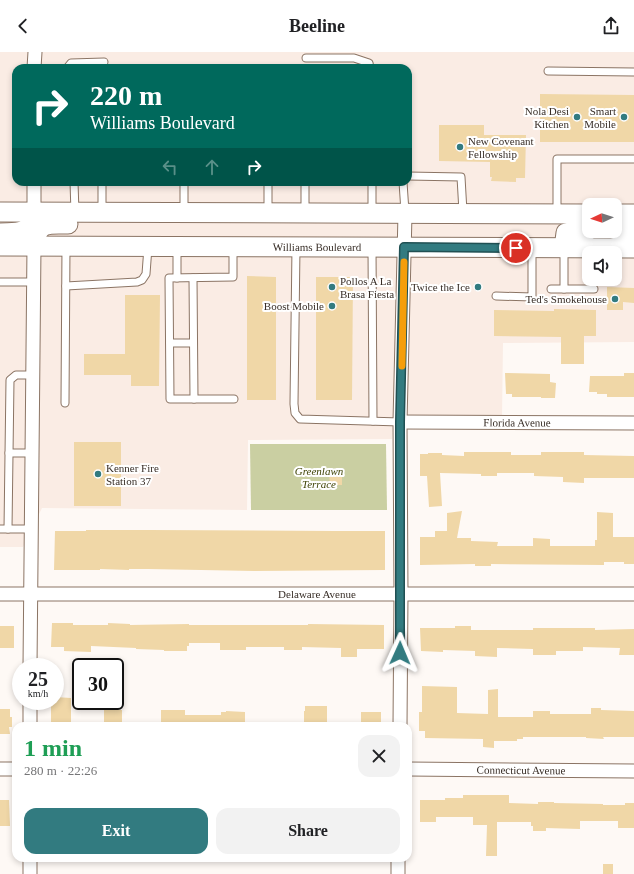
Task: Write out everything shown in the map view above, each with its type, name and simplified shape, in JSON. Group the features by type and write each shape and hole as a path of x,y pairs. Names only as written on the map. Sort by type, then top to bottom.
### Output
{"main road":[{"path":"0,212 582,214"},
{"path":"0,233 24,231 31,222 34,213"},
{"path":"34,246 38,231 45,225 95,223 105,219 106,213"},
{"path":"622,214 634,214"},
{"path":"564,248 566,233 582,230"},
{"path":"622,230 634,230"},
{"name":"Williams Boulevard","path":"0,246 634,248"}],"street":[{"path":"34,64 35,52"},
{"path":"34,186 34,213"},
{"path":"400,722 400,422 405,214"},
{"path":"30,658 34,246"},
{"name":"Florida Avenue","path":"400,422 634,424"},
{"name":"Delaware Avenue","path":"0,594 634,594"},
{"path":"30,710 30,722"},
{"path":"0,769 12,769"},
{"name":"Connecticut Avenue","path":"412,769 634,771"},
{"path":"30,862 30,874"},
{"path":"398,862 398,874"}],"lane":[{"path":"306,58 354,58 368,62 369,64"},
{"path":"91,64 104,62"},
{"path":"548,72 634,72"},
{"path":"557,214 557,159 634,160"},
{"path":"412,176 461,177 463,214"},
{"path":"74,186 75,213"},
{"path":"103,186 106,213"},
{"path":"184,186 184,213"},
{"path":"268,186 268,214"},
{"path":"305,186 305,214"},
{"path":"372,186 372,214"},
{"path":"404,186 405,214"},
{"path":"65,403 66,246"},
{"path":"66,286 137,282 142,280 146,274 148,246"},
{"path":"177,246 177,278"},
{"path":"233,247 233,277 169,278 170,399 234,399"},
{"path":"296,247 295,413 300,419 400,422"},
{"path":"372,247 373,421"},
{"path":"496,296 532,297 532,248"},
{"path":"564,248 564,289"},
{"path":"193,278 194,399"},
{"path":"0,282 34,282"},
{"path":"551,289 594,289"},
{"path":"170,343 193,343"},
{"path":"8,529 10,380 16,375 33,375"},
{"path":"9,453 32,453"},
{"path":"0,529 32,529"}],"shaded area":[{"path":"0,52 634,52 634,342 503,343 502,417 393,417 392,439 248,440 247,510 42,508 23,547 0,547"}],"green space":[{"name":"Greenlawn Terrace","path":"250,444 386,444 387,510 251,510"}],"building":[{"path":"540,94 634,95 634,142 540,142"},
{"path":"439,125 484,125 484,135 526,135 525,178 516,178 516,182 491,181 492,177 490,177 490,162 439,161"},
{"path":"247,276 276,277 276,400 247,400"},
{"path":"316,277 353,277 352,400 316,400"},
{"name":"Ted's Smokehouse","path":"607,287 634,288 634,303 623,302 623,310 607,310"},
{"path":"125,295 160,295 159,386 131,386 131,375 84,375 84,354 125,354"},
{"path":"554,309 596,310 596,336 584,336 584,364 561,364 561,337 494,336 494,310 554,311"},
{"path":"505,373 550,374 550,382 556,383 555,398 512,397 512,394 506,394"},
{"path":"624,373 634,373 634,397 607,397 607,394 589,392 590,376 624,376"},
{"name":"Kenner Fire Station 37","path":"74,442 121,442 121,506 74,506"},
{"path":"464,452 511,452 511,455 541,455 541,452 584,452 584,455 634,456 634,478 584,478 584,483 563,482 563,477 534,476 534,473 497,473 497,476 481,476 481,474 440,473 442,506 429,507 427,476 420,476 420,454 442,453 442,455 464,456"},
{"path":"329,472 342,472 342,485 330,485"},
{"path":"462,511 457,538 471,538 471,541 498,542 497,546 533,546 533,538 550,539 550,546 595,546 595,540 597,540 597,512 613,513 613,537 634,537 634,564 624,564 624,562 604,562 604,565 420,565 420,537 435,537 435,531 447,531 447,513"},
{"path":"55,531 385,531 385,570 54,570"},
{"path":"52,623 73,623 73,625 108,625 108,623 130,625 384,625 384,649 357,649 357,657 341,657 341,648 302,647 302,650 284,650 284,647 246,647 246,650 220,650 220,643 189,643 189,646 187,646 187,651 91,646 91,652 64,651 64,647 51,647"},
{"path":"0,626 14,626 14,648 0,648"},
{"path":"455,626 471,626 471,630 533,630 533,628 595,628 595,630 634,629 634,655 619,655 620,648 583,647 583,651 556,651 556,655 533,655 533,649 497,648 497,657 475,656 475,651 421,651 420,628 455,628"},
{"path":"422,686 457,687 457,713 488,714 488,690 498,689 498,717 533,717 533,711 550,711 550,714 591,714 591,708 601,708 601,710 634,711 634,737 603,737 604,739 586,737 523,737 523,739 517,739 517,741 494,741 494,748 483,747 483,739 425,738 425,731 419,731 419,712 422,712"},
{"path":"64,698 71,698 71,722 51,722 51,710 64,710"},
{"path":"305,706 327,706 327,722 304,722"},
{"path":"0,709 10,709 12,727 9,727 10,734 0,734"},
{"path":"104,710 122,710 122,722 104,722"},
{"path":"161,710 185,710 185,715 221,715 221,712 226,711 245,712 245,722 161,722"},
{"path":"361,712 381,712 381,722 361,722"},
{"path":"463,795 509,795 509,803 538,804 538,802 554,802 625,805 625,803 634,803 634,828 618,828 618,821 580,821 580,829 546,828 546,831 533,831 531,822 497,822 497,856 486,856 487,825 473,825 473,817 436,817 436,822 420,822 420,800 463,798"},
{"path":"0,800 9,800 10,826 0,826"},
{"path":"603,864 613,864 613,874 603,874"}],"slow traffic":[{"path":"402,366 404,262"}],"place":[{"name":"Nola Desi Kitchen","path":"577,117"},
{"name":"Smart Mobile","path":"624,117"},
{"name":"New Covenant Fellowship","path":"460,147"},
{"name":"Pollos A La Brasa Fiesta","path":"332,287"},
{"name":"Twice the Ice","path":"478,287"},
{"name":"Ted's Smokehouse","path":"615,299"},
{"name":"Boost Mobile","path":"332,306"},
{"name":"Kenner Fire Station 37","path":"98,474"}],"route":[{"path":"400,653 400,422 404,247 516,248"}]}
